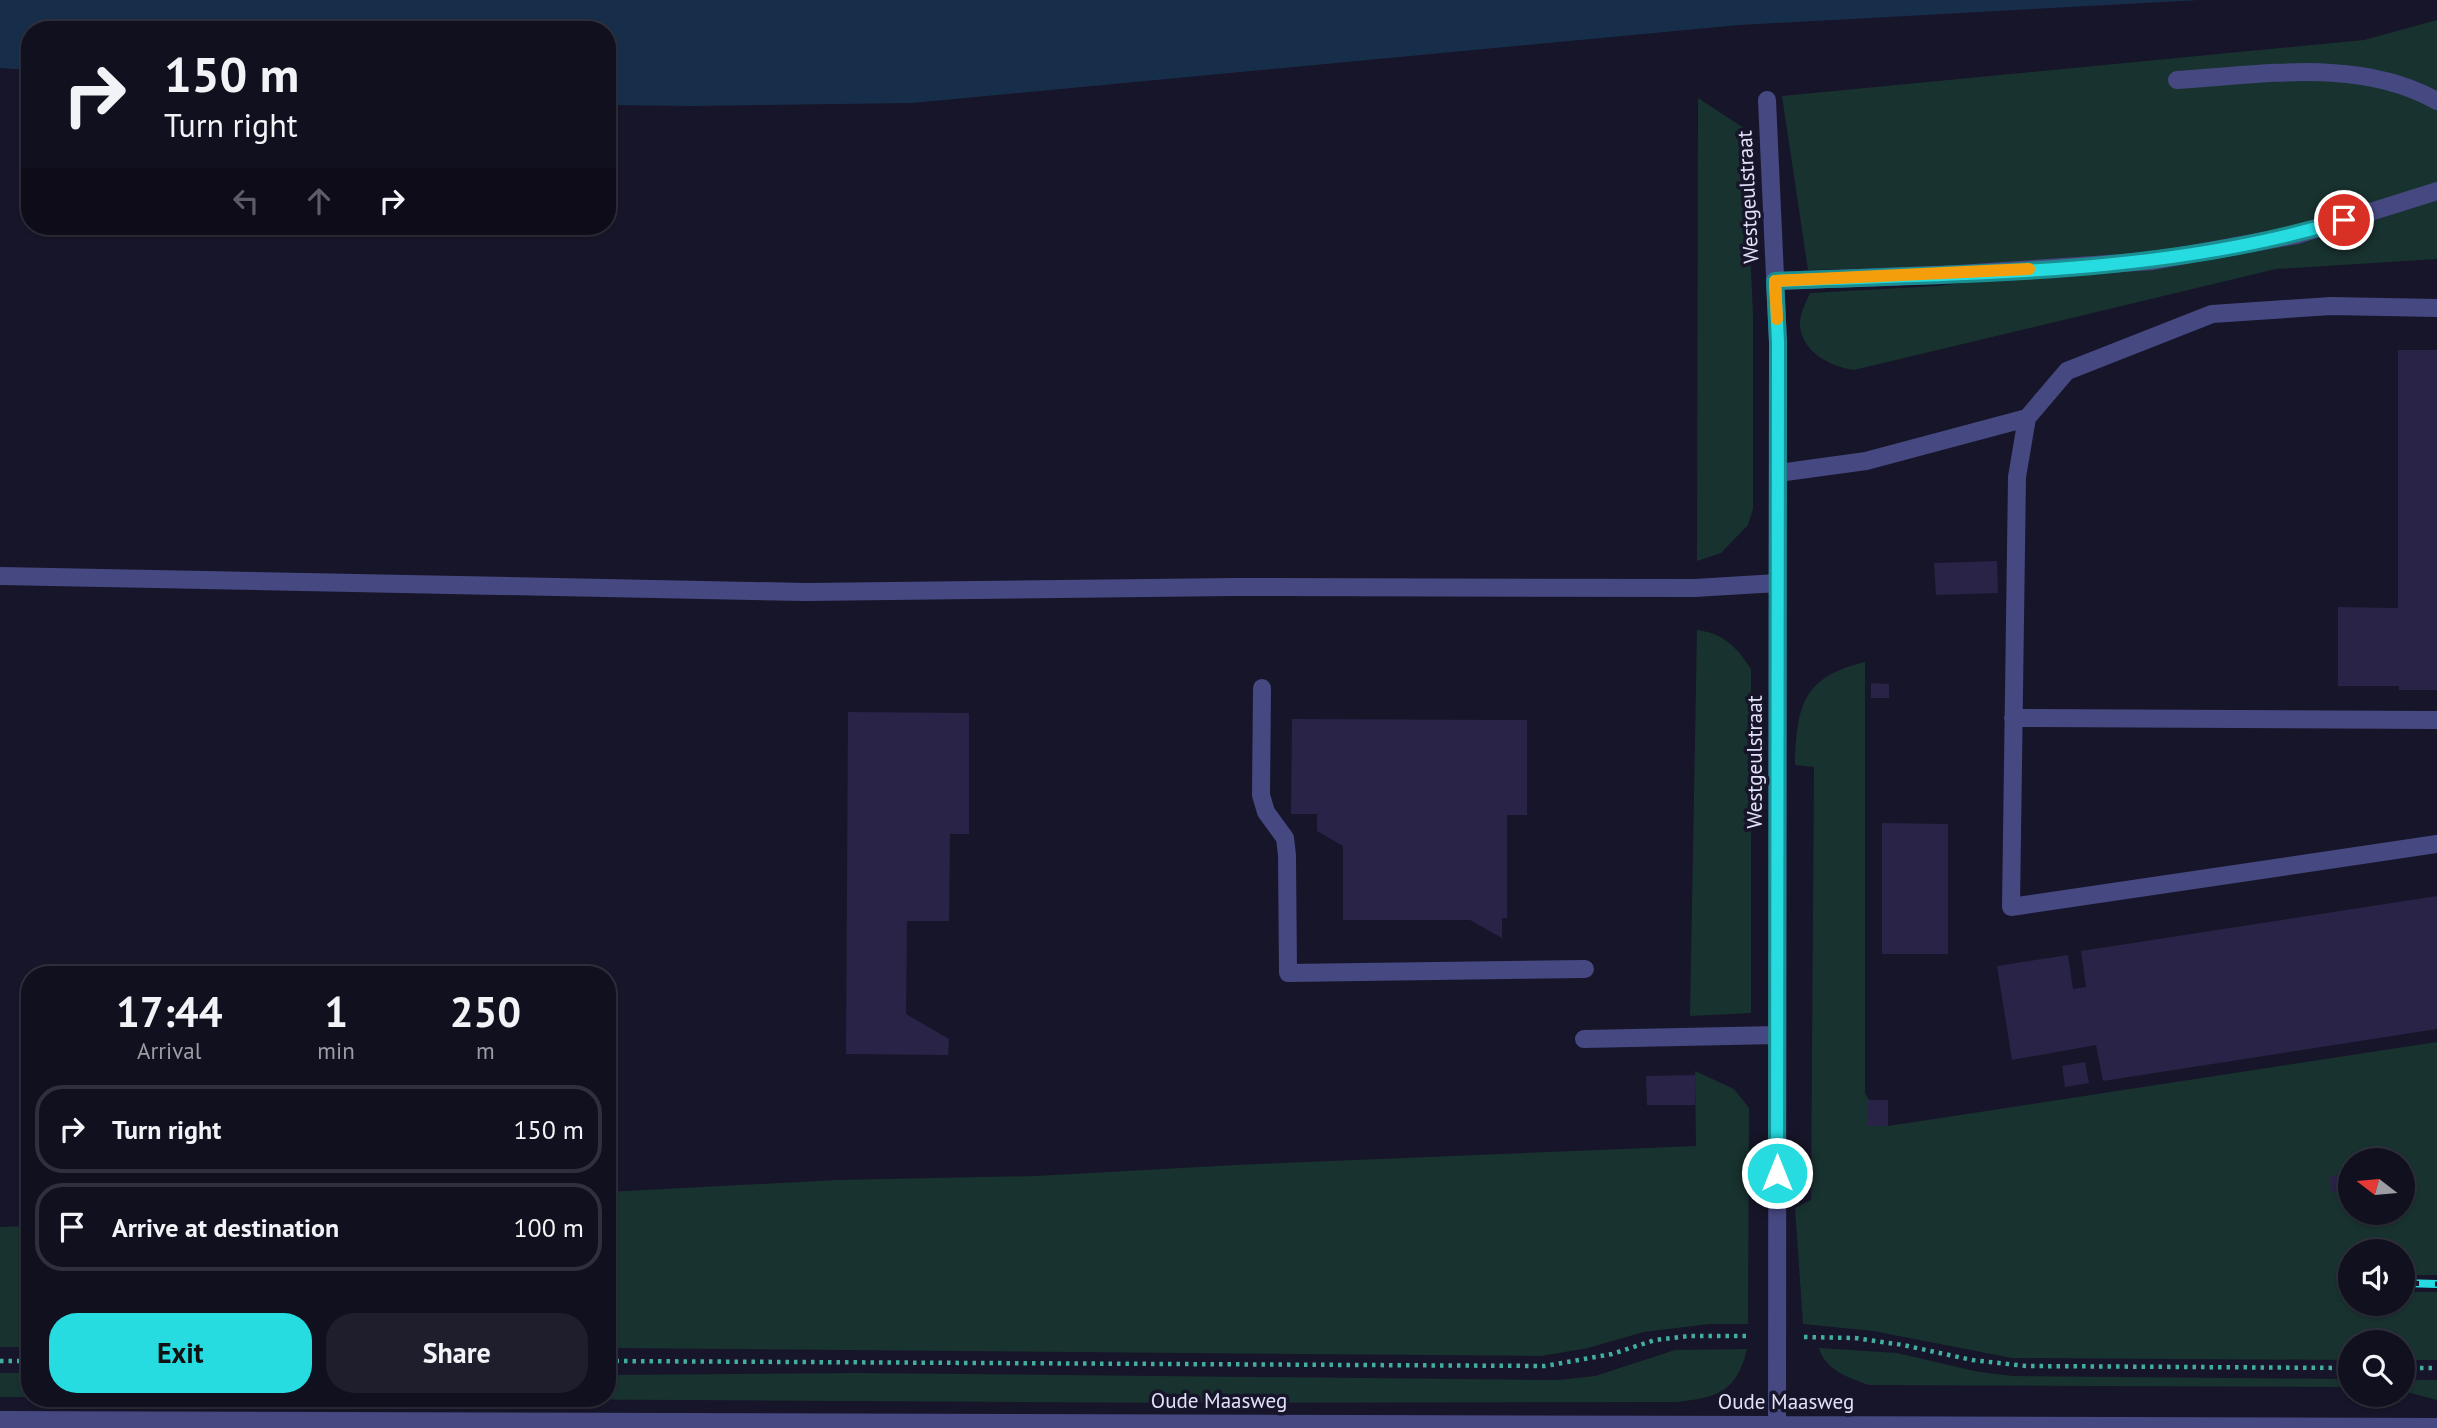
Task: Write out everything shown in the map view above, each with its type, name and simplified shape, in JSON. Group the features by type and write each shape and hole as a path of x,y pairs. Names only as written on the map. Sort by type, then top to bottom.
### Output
{"street":[{"path":"2177,80 2329,72 2385,80 2437,101"},
{"name":"Westgeulstraat","path":"1767,100 1778,342 1777,1425"},
{"path":"1775,281 1958,274 2153,261 2297,235 2437,191"},
{"path":"2437,308 2331,306 2212,314 2067,371 2027,418 2017,477 2011,907 2437,844"},
{"path":"1778,472 1866,461 2027,418"},
{"path":"0,576 806,592 1234,587 1695,588 1777,583"},
{"path":"1262,688 1261,795 1266,812 1285,838 1288,973 1585,969"},
{"path":"2013,718 2437,720"},
{"path":"1584,1039 1777,1035"},
{"name":"Oude Maasweg","path":"0,1420 2437,1427"}],"path":[{"name":"Oude Maasweg","path":"616,1361 1545,1366 1612,1354 1655,1340 1689,1336 1855,1338 1972,1360 2026,1367 2338,1368"},
{"path":"0,1361 21,1361"},
{"path":"2415,1368 2437,1368"}],"green space":[{"path":"2437,20 2437,259 2276,269 1854,370 1827,362 1806,343 1800,322 1810,293 1938,286 2106,263 1808,270 1782,96 2364,40"},
{"path":"1698,98 1744,128 1753,313 1753,509 1748,525 1721,553 1697,561"},
{"path":"1697,630 1714,634 1728,642 1751,669 1751,1013 1690,1016"},
{"path":"1865,662 1865,1093 1869,1100 1888,1100 1888,1126 2437,1042 2437,1275 2415,1275 2415,1239 2338,1239 2338,1316 2415,1316 2415,1292 2437,1292 2437,1360 2415,1360 2415,1330 2338,1330 2338,1360 2012,1358 1873,1331 1803,1324 1795,1208 1811,1200 1814,767 1795,765 1801,710 1807,697 1828,676"},
{"path":"1695,1071 1734,1089 1749,1108 1748,1324 1709,1324 1644,1332 1588,1348 1541,1356 616,1348 616,1192 837,1180 1036,1176 1696,1146"},
{"path":"21,1226 21,1347 0,1347 0,1227"},
{"path":"1819,1348 1897,1353 1979,1372 2013,1376 2338,1379 2338,1387 1869,1385 1832,1368"},
{"path":"1747,1349 1737,1375 1723,1390 1703,1398 1676,1402 616,1400 616,1375 857,1373 1559,1380 1595,1376 1675,1350"},
{"path":"0,1373 21,1373 21,1397 0,1397"},
{"path":"2415,1380 2437,1380 2437,1400 2415,1394"}],"water":[{"path":"0,0 2200,0 1739,25 912,103 616,105 616,21 21,21 21,69 0,68"}],"building":[{"path":"2398,350 2437,350 2437,690 2399,690 2399,686 2338,686 2338,607 2398,608"},
{"path":"1997,561 1998,593 1936,595 1934,563"},
{"path":"1871,683 1889,684 1889,698 1871,698"},
{"path":"848,712 969,713 969,834 950,834 949,921 907,921 906,1014 949,1039 948,1055 846,1054"},
{"path":"1292,719 1527,720 1527,815 1507,815 1507,918 1502,918 1502,938 1470,920 1343,920 1343,846 1317,831 1317,814 1291,814"},
{"path":"1882,823 1948,824 1948,954 1882,954"},
{"path":"2437,896 2437,1029 2103,1081 2096,1045 2012,1060 1997,966 2068,955 2073,989 2086,987 2081,951"},
{"path":"2085,1062 2089,1083 2065,1087 2062,1066"},
{"path":"1695,1075 1695,1105 1647,1105 1646,1076"},
{"path":"1868,1100 1888,1100 1888,1126 1868,1126"},
{"path":"2338,1175 2338,1192 2332,1193 2329,1176"}],"railway":[{"path":"2415,1283 2437,1284"}],"slow traffic":[{"path":"1777,319 1775,281 2029,269"}],"route":[{"path":"1777,1173 1778,342 1775,281 1958,274 2153,261 2297,235 2344,220"}]}
